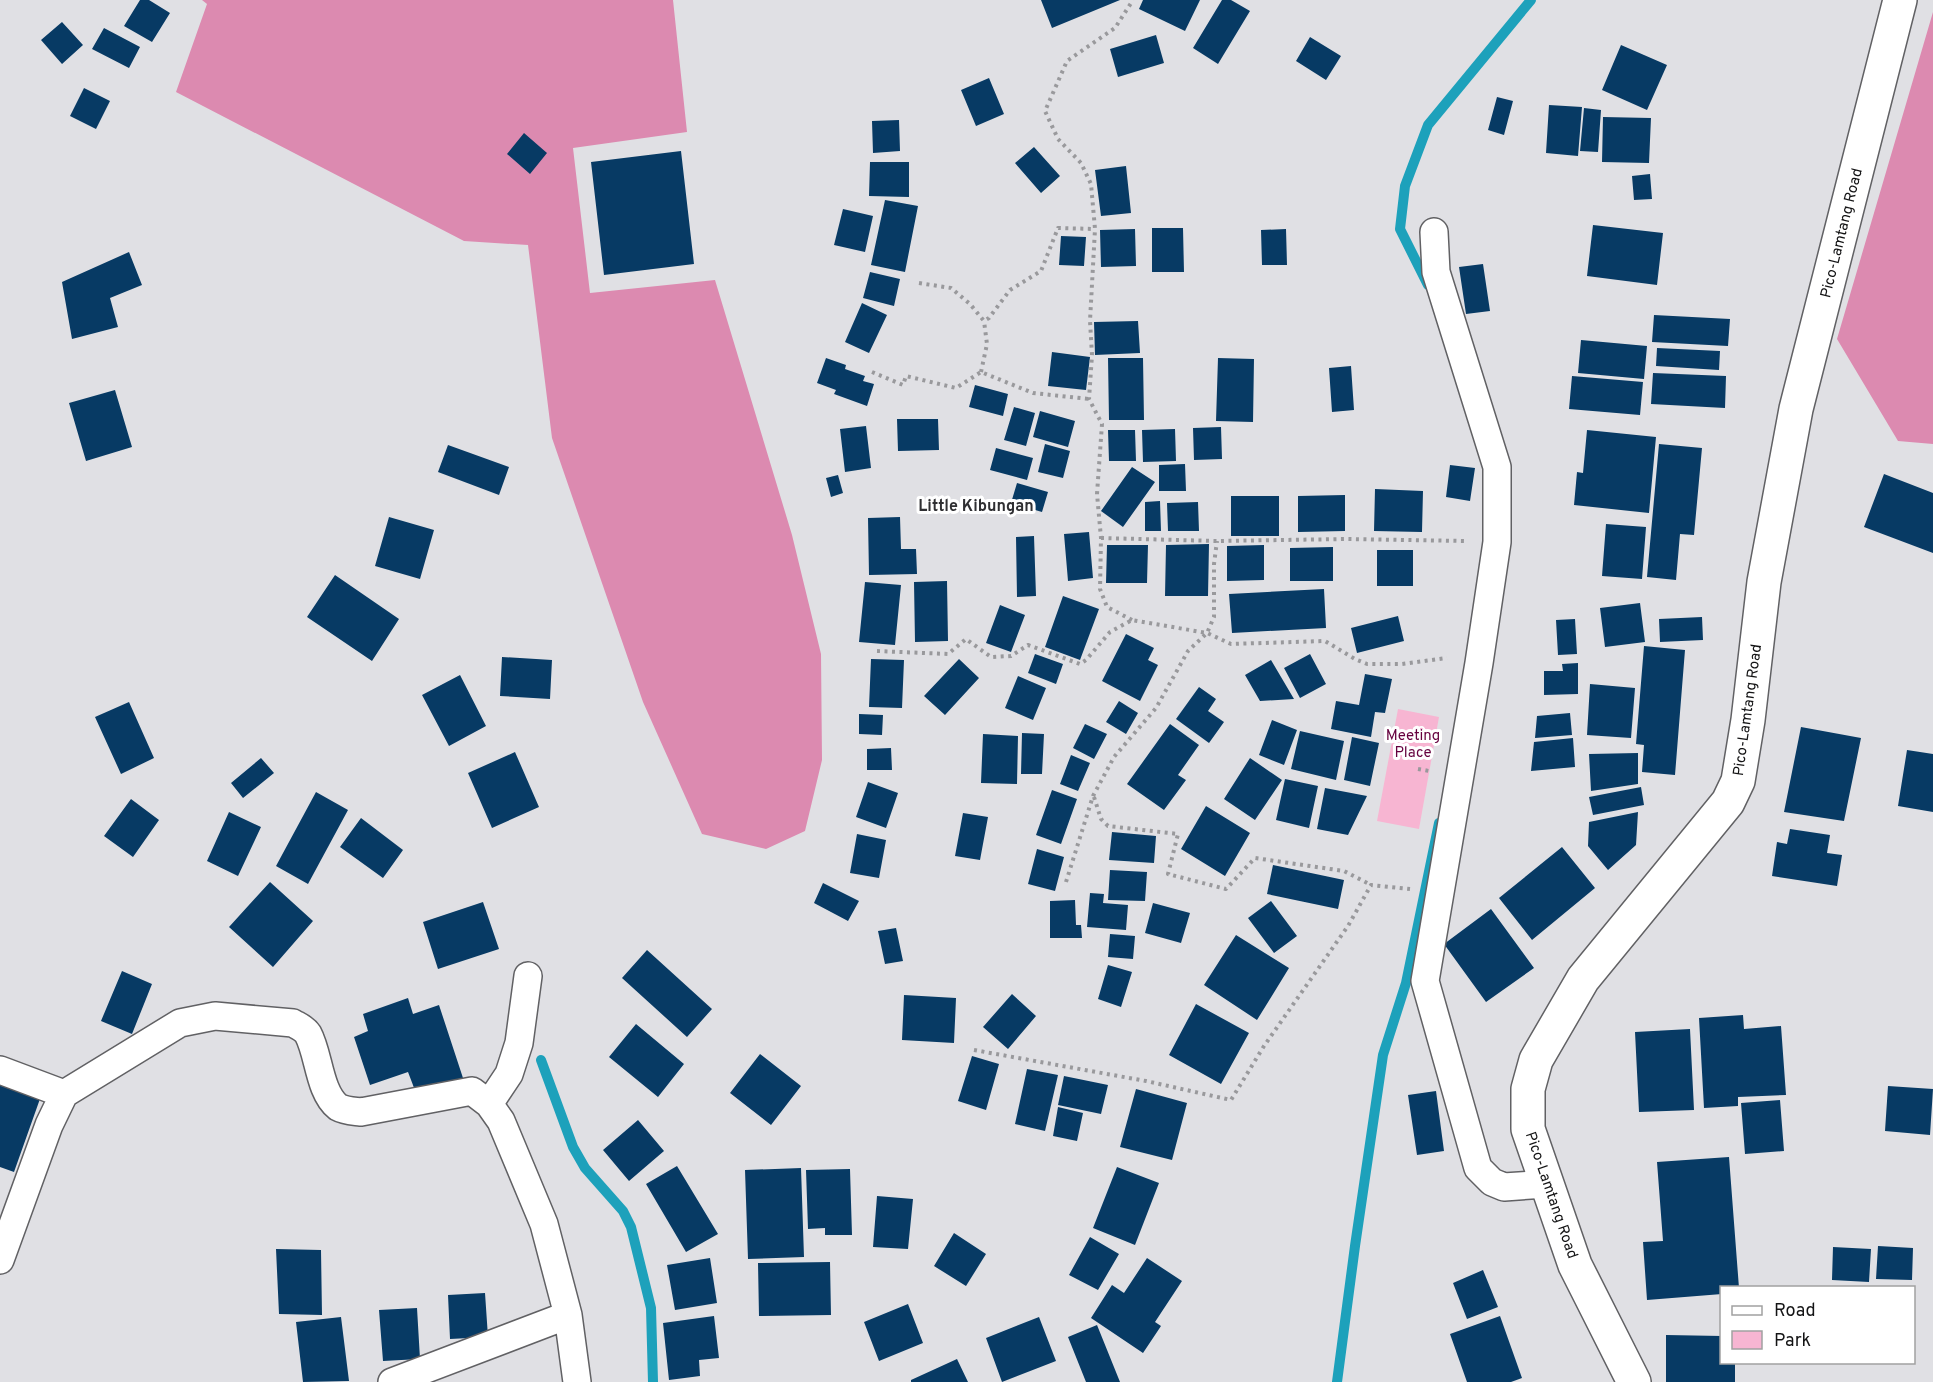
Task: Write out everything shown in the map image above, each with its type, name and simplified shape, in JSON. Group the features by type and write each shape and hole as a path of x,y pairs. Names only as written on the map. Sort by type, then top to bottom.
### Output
{"main road":[{"name":"Pico-Lamtang Road","path":"1634,1382 1575,1265 1528,1129 1527,1089 1536,1060 1583,978 1728,802 1738,781 1748,720 1764,582 1796,409 1900,0"}],"street":[{"path":"1434,232 1436,272 1497,467 1497,542 1479,663 1425,981 1478,1168 1492,1182 1504,1187 1546,1184"},
{"path":"489,1104 509,1074 519,1043 528,976"},
{"path":"0,1260 50,1125 64,1094 180,1023 215,1016 293,1023 302,1027 308,1034 324,1084 338,1107 347,1111 361,1112 472,1091 489,1104 501,1121 513,1147 544,1224 568,1315 577,1382"},
{"path":"0,1070 64,1094"},
{"path":"392,1382 568,1315"}],"path":[{"path":"1133,0 1115,28 1067,61 1045,111 1058,139 1081,163 1091,184 1095,230 1089,399 1102,424 1097,494 1101,538 1100,589 1107,608 1132,620 1207,633 1231,644 1325,641 1367,664 1402,664 1445,657"},
{"path":"984,321 989,318 1010,291 1041,271 1058,228 1095,230"},
{"path":"872,372 903,385 906,376 956,388 981,372 987,344 984,321 970,304 951,288 919,282"},
{"path":"981,372 1033,393 1089,399"},
{"path":"1101,538 1217,541 1347,539 1461,541"},
{"path":"1066,882 1093,796 1114,757 1156,708 1188,651 1207,633 1214,617 1214,564 1217,541"},
{"path":"878,651 948,654 966,639 991,657 1011,656 1028,645 1080,664 1110,632 1132,620"},
{"path":"1418,769 1429,771"},
{"path":"1093,796 1101,819 1108,826 1178,834 1168,874 1226,889 1255,858 1344,871 1371,885 1405,889"},
{"path":"974,1050 1146,1081 1231,1100 1264,1046 1348,926 1371,885"}],"green space":[{"name":"Meeting Place","path":"1398,709 1439,717 1419,829 1377,821"}],"shaded area":[{"path":"202,0 673,0 687,132 573,148 590,293 715,280 792,535 821,654 822,760 805,831 766,849 702,834 643,702 552,438 528,245 464,241 176,92 207,4"},
{"path":"1933,12 1933,444 1898,441 1837,339"}],"building":[{"path":"140,0 149,0 170,13 152,42 124,26"},
{"path":"1041,0 1120,0 1052,28"},
{"path":"1143,0 1200,0 1185,31 1139,9"},
{"path":"1222,0 1231,0 1250,11 1218,64 1193,48"},
{"path":"62,22 83,45 62,64 41,40"},
{"path":"104,28 140,47 129,68 92,49"},
{"path":"1156,35 1164,63 1118,77 1110,49"},
{"path":"1310,37 1341,56 1326,80 1296,61"},
{"path":"1621,45 1667,65 1647,110 1602,90"},
{"path":"989,78 1004,114 976,126 961,90"},
{"path":"84,88 110,101 96,129 70,116"},
{"path":"1497,97 1513,101 1504,135 1488,130"},
{"path":"1549,105 1582,107 1578,156 1546,153"},
{"path":"1584,108 1601,110 1598,152 1580,151"},
{"path":"1603,117 1651,118 1649,163 1602,162"},
{"path":"899,120 900,151 873,153 872,121"},
{"path":"524,133 547,153 530,174 507,154"},
{"path":"1034,147 1060,176 1041,193 1015,163"},
{"path":"681,151 694,264 604,275 591,162"},
{"path":"870,162 909,162 909,197 869,196"},
{"path":"1126,166 1131,213 1101,216 1095,170"},
{"path":"1650,174 1652,199 1634,200 1632,176"},
{"path":"885,200 918,206 905,272 871,265"},
{"path":"843,209 873,216 865,252 834,245"},
{"path":"1593,225 1663,233 1657,285 1587,276"},
{"path":"1152,228 1183,228 1184,272 1152,272"},
{"path":"1135,229 1136,266 1101,267 1100,230"},
{"path":"1286,229 1287,265 1262,265 1261,230"},
{"path":"1061,236 1086,237 1084,266 1059,265"},
{"path":"129,252 142,285 110,298 118,327 72,339 62,282"},
{"path":"1483,264 1490,311 1466,314 1459,267"},
{"path":"870,272 900,279 894,306 863,298"},
{"path":"862,303 887,315 869,353 845,342"},
{"path":"1654,315 1730,319 1728,346 1652,342"},
{"path":"1138,321 1140,353 1095,355 1094,322"},
{"path":"1581,340 1647,346 1644,379 1578,373"},
{"path":"1657,348 1720,351 1719,370 1656,366"},
{"path":"1052,352 1090,357 1086,390 1048,386"},
{"path":"826,358 846,365 845,369 865,376 863,381 874,384 867,406 834,394 836,390 817,383"},
{"path":"1108,358 1143,358 1144,420 1109,420"},
{"path":"1218,358 1254,359 1253,422 1216,421"},
{"path":"1351,366 1354,410 1332,412 1329,368"},
{"path":"1653,373 1726,376 1725,408 1651,404"},
{"path":"1572,376 1643,382 1640,415 1569,409"},
{"path":"975,385 1008,394 1003,416 969,407"},
{"path":"115,390 132,447 86,461 69,403"},
{"path":"1014,407 1035,413 1026,446 1004,440"},
{"path":"1040,411 1075,421 1068,447 1033,437"},
{"path":"897,419 938,419 939,450 898,451"},
{"path":"866,426 871,468 845,472 840,429"},
{"path":"1221,427 1222,459 1194,460 1193,428"},
{"path":"1175,429 1176,461 1143,462 1142,430"},
{"path":"1108,430 1135,430 1136,461 1109,461"},
{"path":"1587,430 1656,437 1649,513 1574,505 1577,472 1583,473"},
{"path":"1045,444 1070,451 1063,478 1038,472"},
{"path":"1659,444 1702,448 1694,535 1680,534 1676,580 1647,577"},
{"path":"448,445 509,467 499,495 438,472"},
{"path":"996,448 1033,458 1027,480 990,470"},
{"path":"1185,464 1186,491 1159,491 1159,465"},
{"path":"1450,465 1475,468 1470,501 1446,497"},
{"path":"1132,467 1155,482 1123,527 1101,511"},
{"path":"1884,474 1933,493 1933,553 1864,527"},
{"path":"838,475 843,493 831,497 826,478"},
{"path":"1017,483 1048,492 1042,512 1011,503"},
{"path":"1375,489 1423,491 1422,532 1374,531"},
{"path":"1345,495 1345,531 1298,532 1298,496"},
{"path":"1231,496 1279,496 1279,536 1231,536"},
{"path":"1160,501 1161,531 1145,531 1145,502"},
{"path":"1198,502 1199,531 1168,531 1167,503"},
{"path":"389,517 434,530 420,579 375,566"},
{"path":"900,517 901,549 916,549 917,574 869,575 868,518"},
{"path":"1606,524 1646,527 1642,579 1602,576"},
{"path":"1089,532 1093,578 1068,581 1064,534"},
{"path":"1034,536 1036,596 1017,597 1016,537"},
{"path":"1209,544 1208,596 1165,596 1166,545"},
{"path":"1107,545 1148,545 1147,583 1106,583"},
{"path":"1264,545 1264,580 1227,581 1227,546"},
{"path":"1333,547 1333,581 1290,581 1290,548"},
{"path":"1377,550 1413,550 1413,586 1377,586"},
{"path":"335,575 399,619 372,661 307,617"},
{"path":"947,581 948,641 915,642 914,582"},
{"path":"865,582 901,585 895,645 859,642"},
{"path":"1324,589 1326,628 1232,633 1229,594"},
{"path":"1063,596 1099,609 1080,660 1045,647"},
{"path":"1640,603 1645,642 1605,647 1600,608"},
{"path":"1000,605 1025,615 1011,652 986,643"},
{"path":"1398,616 1404,641 1357,653 1351,628"},
{"path":"1702,617 1703,640 1660,642 1659,619"},
{"path":"1575,619 1577,654 1558,655 1556,620"},
{"path":"1126,634 1154,648 1148,660 1158,665 1140,701 1102,681"},
{"path":"1644,646 1685,650 1675,775 1642,772 1644,745 1636,744"},
{"path":"1035,654 1063,664 1056,684 1028,673"},
{"path":"1310,654 1326,684 1300,698 1284,668"},
{"path":"502,657 552,660 550,699 500,696"},
{"path":"871,659 904,660 902,708 869,707"},
{"path":"959,659 979,678 945,715 924,696"},
{"path":"1271,660 1294,699 1260,701 1245,675"},
{"path":"1578,663 1578,694 1544,695 1544,671 1563,671 1562,664"},
{"path":"1365,674 1392,679 1385,713 1375,712 1371,737 1331,729 1336,701 1359,705"},
{"path":"460,675 486,726 449,746 422,695"},
{"path":"1018,676 1046,688 1033,720 1005,708"},
{"path":"1590,684 1635,688 1631,738 1587,735"},
{"path":"1199,687 1216,699 1208,711 1224,722 1209,743 1176,719"},
{"path":"1119,701 1138,713 1126,734 1106,722"},
{"path":"129,702 154,758 121,774 95,717"},
{"path":"1570,713 1572,735 1535,738 1537,716"},
{"path":"859,714 883,715 882,735 859,734"},
{"path":"1272,720 1297,730 1284,765 1259,755"},
{"path":"1085,724 1107,734 1094,759 1073,748"},
{"path":"1170,724 1199,745 1178,775 1186,780 1164,810 1127,784"},
{"path":"1801,727 1861,738 1844,821 1784,812"},
{"path":"1300,731 1344,741 1336,780 1291,769"},
{"path":"1022,733 1044,734 1042,774 1021,774"},
{"path":"983,734 1018,736 1017,784 981,783"},
{"path":"1352,737 1379,743 1370,786 1344,780"},
{"path":"1573,738 1575,767 1531,771 1534,742"},
{"path":"891,748 892,770 867,770 867,749"},
{"path":"1907,750 1933,754 1933,812 1898,806"},
{"path":"515,752 539,807 492,828 468,773"},
{"path":"1638,753 1638,784 1591,791 1589,754"},
{"path":"1071,755 1090,763 1078,791 1060,784"},
{"path":"261,758 274,773 243,798 231,783"},
{"path":"1250,758 1282,780 1255,820 1224,799"},
{"path":"1285,779 1318,786 1309,828 1276,820"},
{"path":"868,782 898,793 886,828 856,817"},
{"path":"1641,787 1644,805 1593,815 1589,797"},
{"path":"1325,788 1367,796 1348,835 1317,829"},
{"path":"1052,790 1077,799 1061,844 1036,835"},
{"path":"316,792 348,810 308,884 276,866"},
{"path":"131,799 159,820 133,857 104,836"},
{"path":"1206,806 1250,833 1225,876 1181,849"},
{"path":"229,812 261,827 238,876 207,861"},
{"path":"1638,812 1636,845 1608,870 1588,846 1589,822"},
{"path":"963,813 988,817 980,860 955,856"},
{"path":"361,818 403,850 383,878 340,847"},
{"path":"1790,829 1830,835 1827,853 1842,855 1837,886 1772,876 1777,842 1787,844"},
{"path":"1112,832 1156,836 1154,863 1109,860"},
{"path":"857,834 886,840 879,878 850,873"},
{"path":"1562,847 1595,888 1532,940 1499,898"},
{"path":"1037,849 1064,857 1055,891 1028,884"},
{"path":"1273,865 1344,880 1338,909 1267,894"},
{"path":"1110,870 1147,872 1145,901 1108,900"},
{"path":"270,882 313,921 273,967 229,927"},
{"path":"823,883 859,901 848,921 814,903"},
{"path":"1090,893 1104,894 1103,903 1128,905 1126,930 1087,927"},
{"path":"1075,900 1076,925 1081,925 1082,938 1050,938 1050,901"},
{"path":"1271,901 1297,936 1274,953 1248,918"},
{"path":"483,902 499,949 438,969 423,922"},
{"path":"1153,903 1190,913 1181,943 1145,933"},
{"path":"1491,909 1534,968 1486,1002 1444,944"},
{"path":"896,928 903,961 885,964 878,931"},
{"path":"1110,934 1135,936 1133,959 1108,957"},
{"path":"1236,935 1289,968 1257,1020 1204,985"},
{"path":"647,950 712,1009 687,1037 622,978"},
{"path":"1108,965 1132,972 1121,1007 1098,999"},
{"path":"122,971 152,984 132,1034 101,1021"},
{"path":"1012,994 1036,1016 1008,1049 983,1027"},
{"path":"904,995 956,998 954,1043 902,1040"},
{"path":"408,998 413,1014 439,1005 463,1078 416,1093 408,1072 370,1085 354,1037 368,1031 363,1014"},
{"path":"1196,1004 1249,1033 1221,1084 1169,1055"},
{"path":"1743,1015 1744,1029 1781,1026 1786,1095 1738,1097 1738,1106 1704,1108 1699,1018"},
{"path":"636,1024 684,1064 658,1097 609,1057"},
{"path":"1690,1029 1694,1110 1639,1112 1635,1032"},
{"path":"760,1054 801,1086 771,1125 730,1093"},
{"path":"972,1056 999,1064 986,1110 958,1101"},
{"path":"1027,1069 1058,1075 1045,1131 1015,1124"},
{"path":"1064,1076 1108,1085 1101,1114 1058,1105"},
{"path":"0,1082 41,1096 14,1172 0,1167"},
{"path":"1888,1086 1933,1089 1930,1135 1885,1131"},
{"path":"1136,1089 1187,1103 1172,1160 1120,1147"},
{"path":"1436,1091 1444,1151 1417,1155 1408,1095"},
{"path":"1780,1100 1784,1151 1745,1154 1741,1103"},
{"path":"1058,1107 1083,1113 1077,1141 1053,1136"},
{"path":"638,1120 664,1151 629,1181 603,1150"},
{"path":"1729,1157 1739,1286 1720,1286 1720,1294 1647,1300 1643,1242 1663,1241 1657,1162"},
{"path":"677,1166 718,1234 686,1252 646,1184"},
{"path":"1117,1167 1159,1183 1135,1245 1093,1228"},
{"path":"801,1168 804,1257 748,1259 745,1170"},
{"path":"850,1169 852,1235 825,1235 825,1228 808,1229 806,1170"},
{"path":"877,1196 913,1199 908,1249 873,1247"},
{"path":"954,1233 986,1254 966,1286 934,1266"},
{"path":"1090,1237 1119,1254 1098,1290 1069,1275"},
{"path":"1878,1246 1913,1248 1912,1280 1876,1279"},
{"path":"1833,1247 1871,1249 1869,1282 1832,1280"},
{"path":"276,1249 321,1250 322,1315 279,1314"},
{"path":"710,1258 717,1303 675,1310 667,1265"},
{"path":"1147,1258 1182,1281 1155,1322 1161,1326 1143,1353 1091,1318 1112,1285 1124,1293"},
{"path":"830,1262 831,1315 759,1316 758,1263"},
{"path":"1483,1270 1498,1307 1467,1319 1453,1283"},
{"path":"485,1293 488,1337 450,1339 448,1295"},
{"path":"908,1304 923,1343 879,1361 864,1322"},
{"path":"417,1308 420,1359 383,1361 379,1310"},
{"path":"714,1316 719,1358 699,1360 700,1376 669,1380 663,1323"},
{"path":"1500,1316 1522,1378 1511,1382 1467,1382 1450,1334"},
{"path":"341,1317 349,1381 303,1382 296,1322"},
{"path":"1039,1317 1056,1361 1002,1382 986,1338"},
{"path":"1097,1325 1120,1382 1086,1382 1068,1337"},
{"path":"1666,1335 1720,1336 1720,1364 1735,1364 1735,1382 1666,1382"},
{"path":"957,1359 968,1382 911,1382 911,1380"}],"waterway":[{"path":"1428,285 1400,229 1405,186 1428,125 1531,0"},
{"path":"1337,1382 1383,1055 1406,983 1439,823"},
{"path":"541,1060 573,1147 585,1168 623,1211 631,1227 651,1308 653,1382"}],"district":[{"name":"Little Kibungan","path":"976,505"}]}
